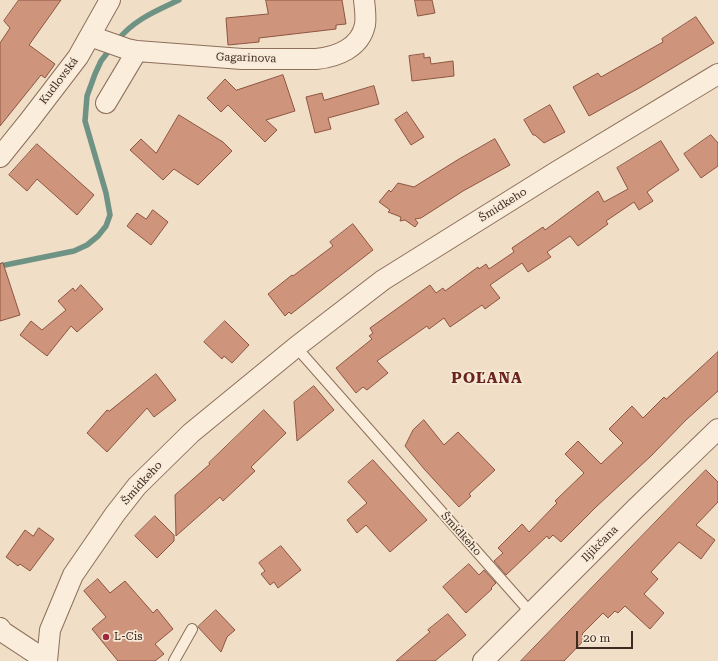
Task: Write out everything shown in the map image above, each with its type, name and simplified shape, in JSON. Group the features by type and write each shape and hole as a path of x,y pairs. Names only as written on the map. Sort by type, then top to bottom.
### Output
{"street":[{"name":"Kudlovská","path":"0,157 78,57 96,38 110,0"},
{"name":"Gagarinova","path":"96,38 132,50 242,59 328,58 337,56 353,46 362,34 365,25 364,0"},
{"path":"106,103 132,50"},
{"name":"Šmidkeho","path":"47,661 50,630 73,575 136,486 191,433 296,347 383,280 556,172 718,74"},
{"name":"Iljikčana","path":"483,661 635,509 718,429"},
{"path":"0,628 9,636 47,661"}],"lane":[{"name":"Šmidkeho","path":"296,347 531,613"},
{"path":"174,661 192,629"}],"building":[{"path":"19,0 61,0 29,45 55,64 45,78 41,75 0,126 0,43 10,28 4,21"},
{"path":"266,0 342,0 346,24 336,25 336,29 259,38 259,42 228,45 226,18 268,14"},
{"path":"415,0 432,0 435,13 418,16"},
{"path":"696,17 714,43 589,116 573,87 598,73 601,77 663,42 662,39"},
{"path":"424,54 424,58 430,57 431,64 453,61 454,76 412,81 409,56"},
{"path":"283,75 295,111 266,120 277,130 265,142 228,105 221,112 207,98 225,79 236,90"},
{"path":"374,86 379,104 328,118 331,129 315,133 306,97 322,93 324,100"},
{"path":"550,105 565,132 544,143 533,135 524,120"},
{"path":"407,112 424,137 411,145 395,120"},
{"path":"179,115 223,142 232,151 198,185 174,169 163,180 130,150 141,139 156,153"},
{"path":"711,135 718,143 718,166 701,178 684,154"},
{"path":"495,139 510,165 463,191 421,218 415,219 418,223 415,227 405,220 400,221 401,217 388,212 390,210 379,202 389,190 391,192 398,183 414,187"},
{"path":"661,141 679,170 647,192 653,201 639,210 634,202 606,221 608,224 578,246 570,236 547,252 551,257 528,272 522,263 490,285 500,298 485,309 482,305 450,327 444,318 429,329 427,326 377,361 388,373 367,390 363,387 356,393 336,368 372,339 369,336 373,333 370,328 430,285 436,293 443,288 445,291 478,267 479,269 486,264 489,269 514,252 512,248 543,227 545,230 598,191 604,202 628,189 617,168"},
{"path":"37,144 94,195 77,215 37,179 27,191 9,175"},
{"path":"153,210 168,222 151,245 127,226 137,213 146,219"},
{"path":"353,224 373,250 291,314 289,312 285,316 268,294 333,246 330,242"},
{"path":"3,263 20,315 0,321 0,264"},
{"path":"81,285 103,309 77,332 71,326 47,356 20,335 31,321 42,330 66,310 58,301 73,288 75,291"},
{"path":"225,321 249,345 232,363 224,356 222,359 204,342"},
{"path":"718,352 718,391 686,420 651,456 561,542 553,535 549,539 547,536 506,575 494,561 503,553 498,548 522,524 529,532 557,503 555,501 584,473 565,454 578,441 601,464 623,443 609,429 632,406 643,418 664,397 666,399"},
{"path":"156,374 176,400 154,417 147,408 107,452 87,433 107,410 109,411"},
{"path":"314,386 334,410 297,441 294,402"},
{"path":"264,410 286,433 251,467 255,471 223,501 220,497 176,536 175,495 210,464 209,463"},
{"path":"424,420 444,445 458,432 495,470 469,494 471,496 459,507 405,446 413,430"},
{"path":"373,460 427,520 390,552 366,525 357,533 347,520 367,503 348,482"},
{"path":"706,470 718,482 718,502 696,525 715,540 701,559 679,542 651,572 658,579 644,594 664,613 650,629 625,606 618,613 615,611 608,618 603,613 582,634 586,638 564,661 521,661"},
{"path":"155,516 174,535 174,541 157,558 135,536"},
{"path":"39,528 54,539 30,571 20,564 18,566 6,557 25,530 33,536"},
{"path":"281,546 301,570 278,588 274,582 270,585 261,574 265,571 259,563"},
{"path":"469,564 479,575 484,570 496,583 491,588 492,589 466,613 443,587"},
{"path":"98,579 110,593 125,581 153,613 157,609 173,629 155,644 164,654 155,661 118,661 92,629 106,617 84,591"},
{"path":"216,610 235,630 227,637 221,652 198,627"},
{"path":"448,614 466,635 435,661 396,661 430,632 428,630"}],"waterway":[{"path":"117,41 130,27 153,12 179,0"},
{"path":"0,266 74,251 87,245 98,236 106,226 110,215 106,193 85,121 87,96 101,61 111,48"}],"place":[{"name":"L-Cis","path":"106,637"}],"district":[{"name":"POĽANA","path":"487,379"}]}
